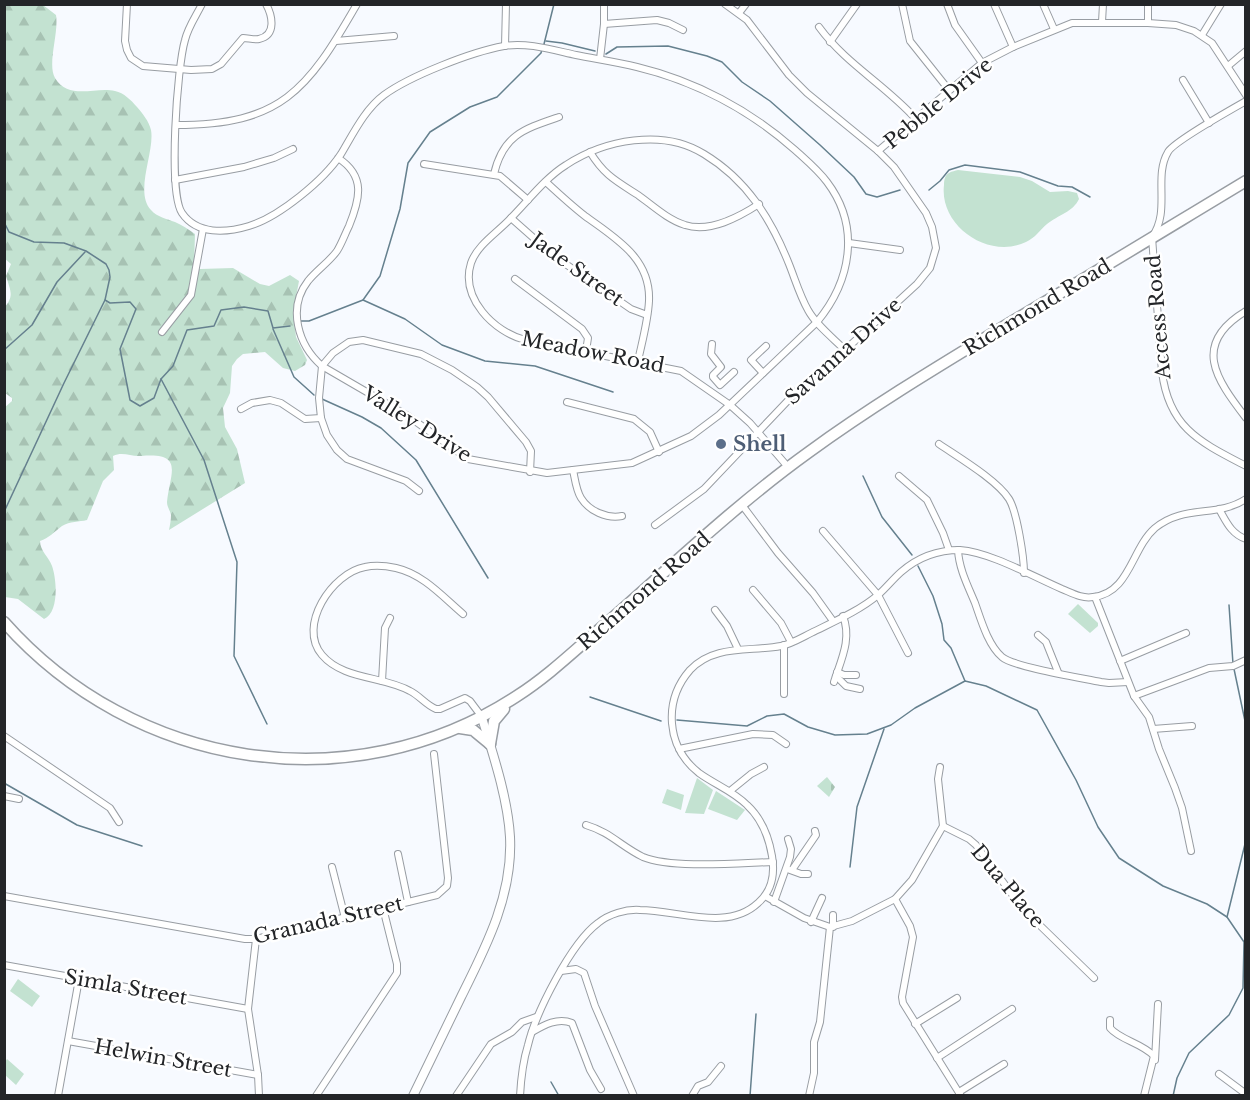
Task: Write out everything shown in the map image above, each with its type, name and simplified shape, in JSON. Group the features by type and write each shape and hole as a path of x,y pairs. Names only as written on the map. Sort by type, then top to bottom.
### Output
{"highway":[{"name":"Richmond Road","path":"4,622 23,644 75,687 115,712 140,724 194,744 248,755 290,758 341,757 407,745 459,728 520,695 788,467 905,387 1245,181"},
{"path":"490,744 491,728 497,715 520,695"},
{"path":"459,728 473,730 490,744"}],"street":[{"path":"127,4 125,41 131,58 144,66 180,70 212,69 221,64 243,38 262,38 273,25 266,4"},
{"path":"202,4 185,37 176,125 175,180 177,201 182,213 188,220 203,229 233,230 262,220 305,193 323,176 338,158 372,106 384,95 433,69 505,46 537,47 600,59 637,67 694,86 760,122 783,139 828,183 845,221 849,243 900,250"},
{"path":"176,125 220,123 242,119 283,102 313,72 336,41 357,4"},
{"path":"505,46 506,4"},
{"path":"600,59 604,4"},
{"name":"Savanna Drive","path":"655,525 695,497 798,390 845,351 925,275 930,268 936,248 932,227 926,213 894,167 878,151 807,93 753,27 739,13 724,4"},
{"path":"739,13 746,4"},
{"path":"830,42 857,4"},
{"path":"902,4 910,41 949,90"},
{"path":"947,4 955,25 982,63"},
{"path":"994,4 1012,47"},
{"path":"1043,4 1054,29"},
{"path":"1102,22 1103,4"},
{"path":"1148,4 1148,23"},
{"path":"1202,35 1221,4"},
{"path":"604,24 657,20 683,30"},
{"name":"Pebble Drive","path":"878,151 982,63 1012,47 1072,23 1176,25 1202,35 1212,43 1245,95"},
{"path":"819,27 844,57 894,96 915,118"},
{"path":"336,41 394,36"},
{"path":"1228,66 1245,51"},
{"path":"1182,80 1209,123"},
{"path":"1152,237 1160,227 1163,168 1170,148 1245,101"},
{"path":"494,174 498,157 511,140 531,127 559,117"},
{"name":"Meadow Road","path":"788,467 759,431 730,405 681,371 525,340 507,334 492,322 471,293 468,278 474,257 565,165 604,146 623,142 653,140 680,144 706,155 725,169 759,204 780,242 808,311 845,351"},
{"path":"175,180 244,167 274,158 293,149"},
{"path":"590,152 603,171 668,216 685,225 705,226 725,222 759,204"},
{"name":"Valley Drive","path":"338,158 352,169 356,178 358,200 342,243 308,282 300,296 296,318 304,344 313,358 322,366 408,416 462,456 530,472 547,473 632,464 704,427 817,322 829,307 843,280 849,243"},
{"path":"424,164 494,174 503,178 528,200"},
{"path":"546,182 571,205 618,239 632,253 645,275 649,300 638,361"},
{"name":"Jade Street","path":"511,218 554,256 631,309 647,315"},
{"path":"162,332 191,295 203,229"},
{"name":"Access Road","path":"1152,237 1162,372 1169,403 1177,419 1193,436 1245,466"},
{"path":"515,279 582,329 588,338 586,351"},
{"path":"1245,311 1224,328 1216,341 1214,357 1217,378 1245,418"},
{"path":"419,491 406,481 347,459 332,444 327,435 321,418 319,398 322,366 342,346 358,340 375,342 428,357 470,382 488,397 529,446 530,472"},
{"path":"712,344 711,354 721,367 713,377 720,385 734,372"},
{"path":"763,373 751,360 766,346"},
{"path":"241,409 252,403 270,400 281,403 305,419 321,418"},
{"path":"567,402 634,418 650,432 659,452"},
{"path":"939,444 977,469 1009,498 1021,544 1024,573"},
{"path":"573,470 579,496 587,505 609,517 622,516"},
{"path":"899,476 927,500 949,550"},
{"path":"520,1095 523,1065 536,1017 561,971 584,936 604,918 620,912 639,909 726,918 741,915 752,909 765,896 772,881 771,848 757,816 730,791 695,770 679,749 672,734 671,711 675,695 692,668 714,654 738,649 784,645 791,642 843,616 878,595 901,572 918,560 949,550 969,551 989,557 1079,596 1095,597 1107,593 1120,584 1141,545 1157,527 1170,518 1186,512 1234,506 1245,499"},
{"path":"742,505 833,621"},
{"path":"1219,509 1230,528 1245,539"},
{"path":"823,531 878,595 908,652"},
{"path":"958,550 960,566 998,653 1011,662 1109,683 1128,682"},
{"path":"413,1095 481,957 504,898 510,837 506,811 482,717 470,701 465,698 436,709 408,690 331,663 317,648 313,636 314,621 319,607 333,588 350,573 365,567 399,568 424,581 463,614"},
{"path":"753,590 781,623 791,642"},
{"path":"1095,597 1134,696 1149,717 1182,808 1191,851"},
{"path":"715,610 727,626 738,649"},
{"path":"836,677 848,634 843,616"},
{"path":"382,681 386,628 390,618"},
{"path":"1120,661 1185,633"},
{"path":"1038,635 1046,642 1058,672"},
{"path":"784,645 784,694"},
{"path":"1134,696 1209,668 1233,666 1245,660"},
{"path":"836,677 856,675"},
{"path":"836,677 846,686 860,689"},
{"path":"1153,729 1192,726"},
{"path":"679,749 753,734 773,735 786,744"},
{"path":"4,736 110,808 119,822"},
{"name":"Granada Street","path":"4,896 245,939 256,939 437,895 447,886 448,878 434,754"},
{"path":"730,791 764,767"},
{"path":"765,896 811,922 831,927 852,921 895,899 912,880 943,826 938,779 940,767"},
{"path":"4,795 19,799"},
{"path":"586,825 606,832 642,856 659,861 676,863 773,862"},
{"name":"Dua Place","path":"943,826 976,845 1023,908 1094,978"},
{"path":"774,902 789,871 816,835 814,831"},
{"path":"788,839 791,849 789,871"},
{"path":"398,854 408,902"},
{"path":"332,867 345,918"},
{"path":"789,871 808,873"},
{"path":"811,922 822,898"},
{"path":"895,899 912,933 902,997 915,1024 960,1094 1004,1064"},
{"path":"316,1095 397,973 397,963 383,908"},
{"path":"809,1095 814,1073 814,1042 820,1022 834,915"},
{"path":"256,939 248,1009 259,1095"},
{"name":"Simla Street","path":"4,965 248,1009"},
{"path":"561,971 576,969 584,973 595,1006 634,1095"},
{"path":"58,1095 79,979"},
{"path":"915,1024 957,998"},
{"path":"1144,1095 1156,1056 1158,1004"},
{"path":"937,1058 1011,1009"},
{"path":"456,1095 491,1044 512,1032 522,1022 536,1017"},
{"path":"532,1032 562,1020 572,1023 601,1089"},
{"path":"1110,1020 1110,1028 1113,1032 1150,1052 1154,1056 1154,1061"},
{"name":"Helwin Street","path":"68,1041 258,1075"},
{"path":"692,1095 698,1086 708,1082 721,1066"},
{"path":"1219,1074 1245,1094"}],"green space":[{"path":"5,5 43,5 56,15 52,65 55,78 61,85 75,91 118,92 130,99 147,120 151,130 151,139 144,193 146,202 151,210 162,218 180,224 195,234 194,266 200,269 233,268 260,284 269,286 290,275 299,281 293,313 296,337 307,360 305,365 295,371 283,368 265,352 243,354 237,359 232,366 230,393 223,408 225,427 237,449 245,483 169,530 171,515 167,502 172,467 169,461 164,457 155,456 120,454 113,456 114,470 103,481 87,520 65,524 40,541 41,548 52,566 56,587 52,610 44,619 18,599 5,597 4,408 12,401 12,398 5,393 4,308 11,296 6,276 11,264 4,258"},
{"path":"958,170 1020,177 1050,192 1077,193 1079,199 1073,207 1047,224 1026,242 1012,246 982,243 969,236 958,226 945,200 946,176"},
{"path":"1078,604 1098,623 1098,626 1090,633 1068,614"},
{"path":"827,777 835,787 829,797 817,786"},
{"path":"697,778 713,790 704,814 685,813"},
{"path":"667,789 684,795 681,810 662,803"},
{"path":"716,791 745,810 737,820 708,809"},
{"path":"18,979 40,996 32,1007 10,991"},
{"path":"7,1059 24,1074 16,1085 5,1075"}],"waterway":[{"path":"544,44 554,4"},
{"path":"546,41 595,51"},
{"path":"606,54 617,47 668,46 722,62 742,82 770,101 820,145 854,177 866,194 877,197 900,190"},
{"path":"300,321 309,321 363,300 380,276 400,209 408,163 430,132 470,107 497,97 541,53 542,49"},
{"path":"929,190 949,170 965,165 1020,172 1058,186 1072,187 1090,197"},
{"path":"4,222 9,232 34,242 64,243 86,251 106,264 110,277 105,300 110,303 130,302 136,309 120,349 130,400 140,406 154,398 161,379 173,366 187,330 214,326 221,310 244,307 268,311 273,328 290,326"},
{"path":"4,350 32,325 57,282 85,252"},
{"path":"4,512 105,300"},
{"path":"363,300 405,319 442,345 485,361 535,366 613,392"},
{"path":"273,329 294,377 314,395"},
{"path":"161,379 204,460 237,562 234,656 267,724"},
{"path":"322,399 381,428 416,460 488,578"},
{"path":"863,476 882,517 912,555"},
{"path":"918,566 933,596 942,624 944,640 951,648 965,681"},
{"path":"1229,605 1233,664"},
{"path":"1234,669 1245,721 1246,739"},
{"path":"677,720 747,726 767,716 784,714 808,727 835,735 867,734 891,725 915,708 965,681 986,686 1037,710 1076,780 1098,827 1119,858 1163,886 1207,904 1227,917 1244,942 1243,988 1229,1015 1189,1053 1177,1078 1173,1096"},
{"path":"590,697 661,721"},
{"path":"850,867 857,807 884,729"},
{"path":"4,783 77,825 142,846"},
{"path":"1227,917 1246,840"},
{"path":"750,1096 756,1014"},
{"path":"551,1082 559,1096"}],"place":[{"name":"Shell","path":"721,444"}]}
